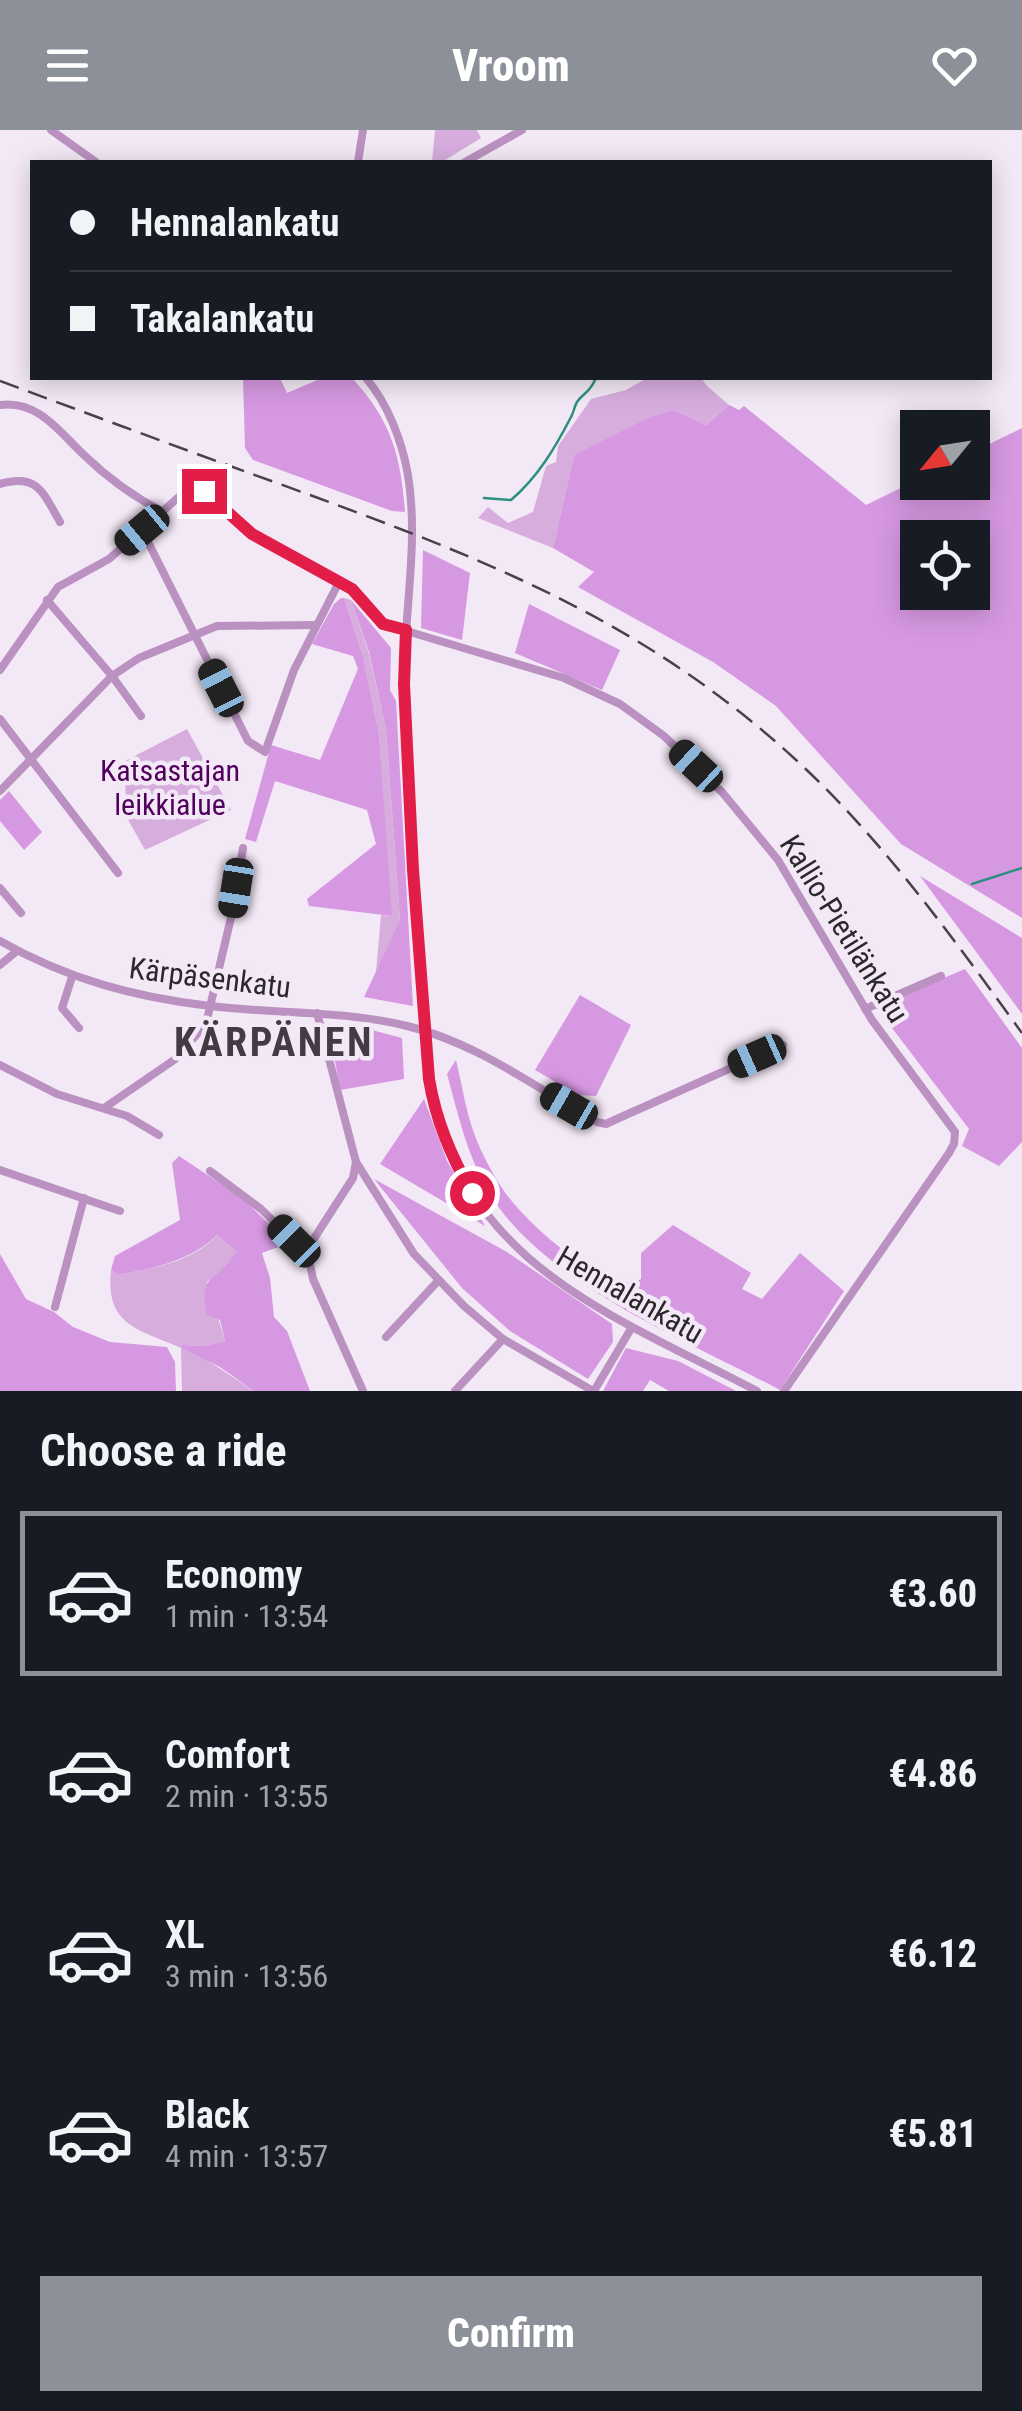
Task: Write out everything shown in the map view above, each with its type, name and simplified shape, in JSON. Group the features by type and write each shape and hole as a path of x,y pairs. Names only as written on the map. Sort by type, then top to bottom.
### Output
{"street":[{"path":"51,130 93,160"},
{"path":"358,160 363,130"},
{"path":"469,160 522,130"},
{"name":"Hennalankatu","path":"365,380 383,404 401,444 412,510 404,684 424,1031 434,1110 455,1163 492,1221 522,1254 557,1283 632,1327 757,1391"},
{"path":"0,406 11,404 39,413 132,496 163,512 109,558 58,586 0,670"},
{"path":"0,484 20,478 28,480 39,488 60,522"},
{"name":"Kallio-Pietilänkatu","path":"163,512 194,488 204,491 252,534 339,582 363,600 383,624 564,678 620,704 664,736 722,792 778,860 865,1009 952,1126 954,1144 784,1391"},
{"path":"142,530 248,742 266,752 283,697 339,582"},
{"path":"47,600 112,676 140,716"},
{"path":"0,790 112,676 139,658 217,626 316,625"},
{"path":"0,719 118,873"},
{"path":"104,1108 174,1060 206,1024 243,848"},
{"path":"0,888 21,913"},
{"name":"Kärpäsenkatu","path":"0,941 72,977 104,988 211,1006 366,1018 424,1031 455,1042 606,1124 783,1045"},
{"path":"0,965 17,951"},
{"path":"865,1009 941,976"},
{"path":"72,977 62,1008 79,1028"},
{"path":"317,1014 356,1162 392,1222 438,1282 503,1339 594,1391 632,1327"},
{"path":"0,1065 56,1094 127,1116 159,1135"},
{"path":"356,1162 353,1178 310,1247 313,1279 362,1391"},
{"path":"0,1170 120,1211"},
{"path":"210,1171 262,1210 294,1241 310,1247"},
{"path":"55,1307 84,1198"},
{"path":"386,1337 438,1282"},
{"path":"455,1391 503,1339"}],"green space":[{"path":"435,130 477,130 481,138 445,160 432,160"},
{"path":"644,380 702,380 729,405 706,425 674,410 574,455 553,548 478,518 488,507 508,523 533,512 546,466 556,462 558,446 591,399 626,390"},
{"path":"344,598 351,600 369,654 386,730 400,921 376,972 381,915 391,916 379,734 363,656"},
{"name":"Katsastajan leikkialue","path":"187,729 231,810 145,850 126,816 125,761"},
{"path":"217,1235 236,1251 229,1265 207,1282 225,1341 184,1345 254,1391 182,1391 181,1348 138,1330 119,1314 113,1303 111,1270 118,1275 172,1262 196,1252"}],"shaded area":[{"path":"243,380 281,380 287,393 317,380 354,380 376,409 392,440 405,512 392,511 253,460 245,448"},
{"path":"729,405 739,410 744,406 866,505 900,488 900,500 990,500 990,444 1022,428 1022,918 901,844 776,706 713,662 578,587 594,572 553,548 574,455 650,417 674,410 706,425"},
{"path":"423,550 470,573 462,640 421,628"},
{"path":"341,598 363,656 379,734 392,916 309,906 307,899 376,844 367,810 275,781 256,842 245,839 271,745 320,760 358,669 353,656 312,644"},
{"path":"351,600 391,648 390,690 396,701 413,1006 364,997 400,920 386,730 369,652"},
{"path":"529,604 620,650 602,690 515,653"},
{"path":"9,791 42,832 24,850 0,821 0,800"},
{"path":"920,876 1022,938 1022,1014"},
{"path":"965,969 1022,1048 1022,1142 999,1166 962,1146 969,1129 876,1007"},
{"path":"580,995 631,1025 596,1096 578,1095 535,1070"},
{"path":"353,1025 402,1038 404,1079 340,1090 330,1031"},
{"path":"456,1060 475,1136 500,1185 546,1236 587,1267 626,1282 641,1279 641,1253 673,1225 751,1273 742,1289 762,1299 800,1253 844,1291 780,1390 626,1310 551,1260 520,1233 495,1202 472,1156 447,1074"},
{"path":"424,1099 447,1161 485,1226 380,1164"},
{"path":"179,1156 242,1198 289,1243 262,1253 270,1278 274,1317 287,1331 310,1391 254,1391 220,1367 182,1348 225,1341 220,1320 207,1315 205,1291 211,1278 236,1251 217,1235 196,1251 171,1262 118,1275 111,1270 115,1256 180,1220 172,1163"},
{"path":"374,1179 507,1252 612,1324 613,1342 588,1379 510,1331 462,1288"},
{"path":"0,1254 26,1299 54,1312 73,1327 110,1342 167,1347 175,1362 176,1391 0,1391"},
{"path":"626,1348 678,1361 736,1391 669,1391 650,1380 643,1391 603,1391"}],"waterway":[{"path":"484,498 511,500 530,482 559,440 577,402 595,380"},
{"path":"972,884 1022,868"}],"railway":[{"path":"0,381 349,509 485,564 551,594 676,666 736,709 795,759 858,822 915,890 1022,1033"}],"district":[{"name":"KÄRPÄNEN","path":"274,1042"}],"route":[{"path":"204,491 252,534 352,589 383,624 406,630 404,684 413,870 429,1079 434,1110 472,1193"}]}
